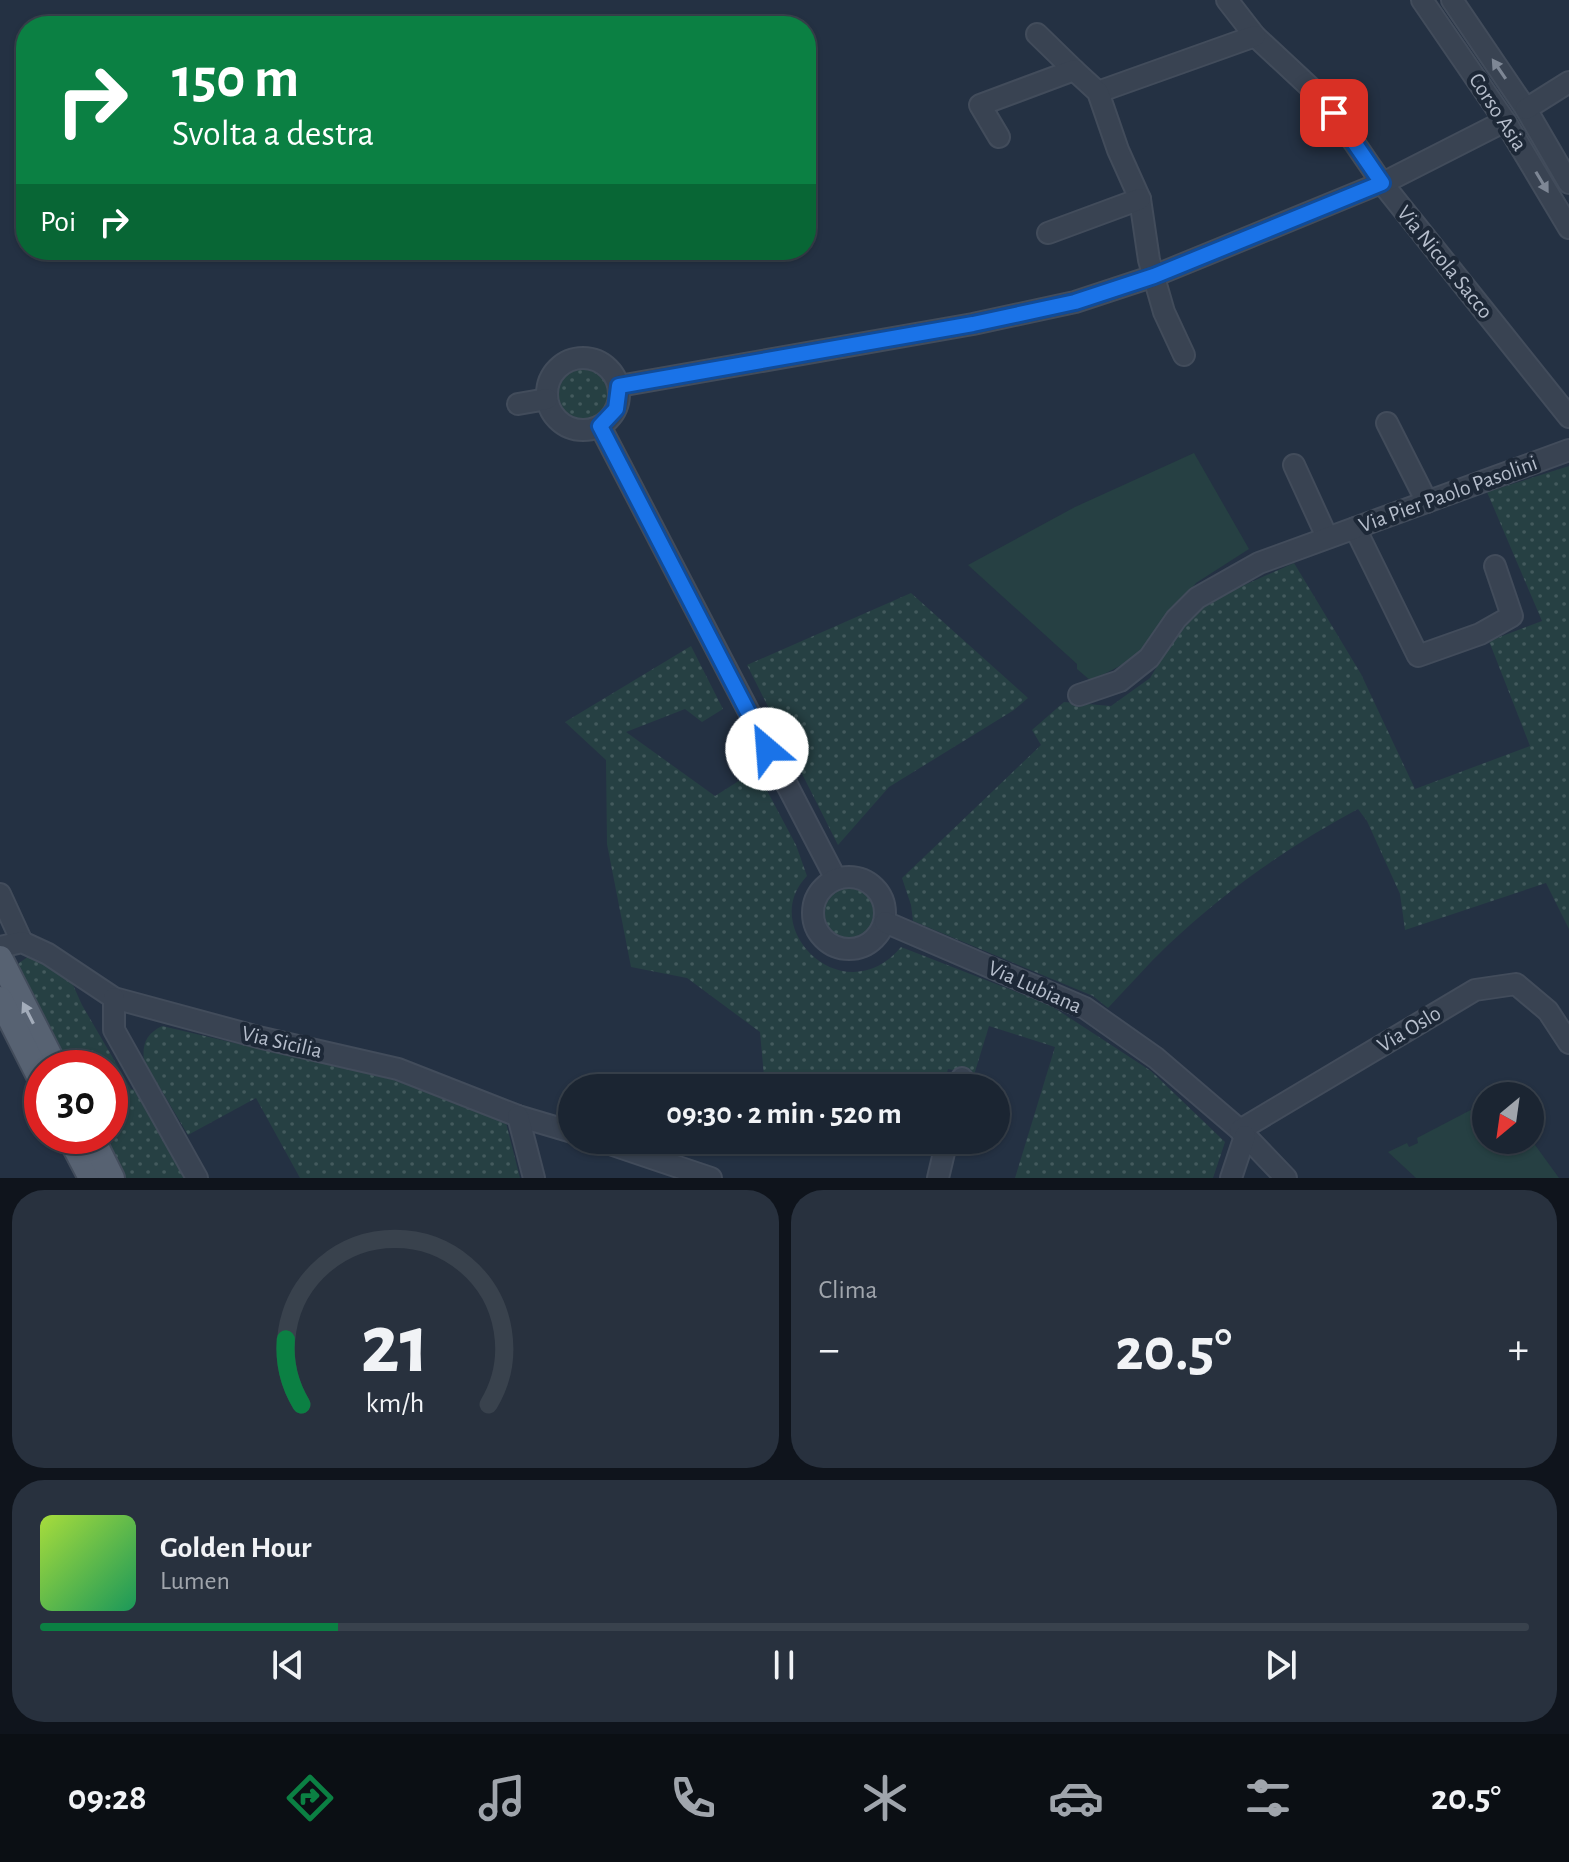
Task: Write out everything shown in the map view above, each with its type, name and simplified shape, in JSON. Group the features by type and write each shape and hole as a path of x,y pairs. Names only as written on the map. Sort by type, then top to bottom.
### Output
{"main road":[{"path":"0,958 47,1050"},
{"path":"0,999 26,1050"},
{"path":"78,1154 91,1178"},
{"path":"100,1154 112,1178"}],"street":[{"name":"Via Nicola Sacco","path":"1227,0 1255,36 1327,103 1382,183 1569,417"},
{"name":"Corso Asia","path":"1422,0 1505,121 1569,228"},
{"name":"Corso Asia","path":"1452,0 1526,109 1569,183"},
{"path":"1037,34 1098,92 1118,150 1140,199 1149,260 1164,312 1184,355"},
{"path":"1098,92 1255,36"},
{"path":"999,137 980,105 1074,70"},
{"path":"1526,109 1569,82"},
{"path":"619,386 1002,318 1075,302 1154,276 1382,183 1505,121"},
{"path":"1048,233 1140,199"},
{"path":"584,357 607,366 619,386 616,409 600,426 578,430 557,420 547,399 547,386 552,375 560,365 571,359 584,357"},
{"path":"518,404 547,399"},
{"path":"1387,423 1427,502"},
{"path":"600,426 836,879"},
{"name":"Via Pier Paolo Pasolini","path":"1079,695 1120,681 1149,658 1176,619 1197,598 1259,563 1569,450"},
{"path":"1294,465 1327,537"},
{"path":"1355,528 1418,656 1480,634 1512,616 1495,566"},
{"path":"859,878 874,887 884,899 885,922 872,942 849,950 826,941 813,919 813,907 825,885 836,879 859,878"},
{"path":"0,894 22,942 0,947"},
{"name":"Via Lubiana","path":"885,922 1085,1008 1156,1058 1242,1133 1286,1178"},
{"name":"Via Sicilia","path":"22,942 48,954 114,998 258,1037 398,1069 518,1116 558,1128"},
{"name":"Via Oslo","path":"1242,1133 1475,990 1516,984 1548,1011 1569,1043"},
{"path":"114,998 114,1030 197,1178"},
{"path":"518,1116 534,1178"},
{"path":"1231,1178 1242,1133"},
{"path":"640,1154 711,1178"},
{"path":"938,1178 944,1154"}],"green space":[{"path":"582,368 600,376 608,394 600,412 582,420 564,412 556,394 564,376"},
{"path":"1194,453 1249,549 1196,583 1135,658 1091,681 1077,669 1077,664 968,565 1075,507"},
{"path":"1569,466 1569,929 1546,883 1405,930 1400,894 1367,821 1358,809 1307,838 1212,906 1160,953 1108,1008 1093,996 913,921 902,878 1041,745 1032,730 1064,702 1111,706 1150,678 1187,618 1206,602 1294,563 1361,674 1415,789 1530,746 1489,641 1542,621 1487,492"},
{"path":"911,593 1028,698 1014,710 889,787 838,845 747,665"},
{"path":"691,646 723,709 702,722 685,709 626,732 715,796 756,770 796,845 807,876 794,897 792,919 799,939 814,956 833,968 855,972 879,966 901,947 1050,1005 1151,1071 1225,1142 1213,1178 1015,1178 1055,1047 989,1026 974,1074 948,1069 947,1074 764,1074 760,1032 687,978 631,967 607,844 606,760 565,722"},
{"path":"850,886 868,894 876,912 868,930 850,938 832,930 824,912 832,894"},
{"path":"32,954 69,976 108,1050 58,1050 16,972 19,963"},
{"path":"162,1026 398,1081 506,1123 520,1178 300,1178 256,1098 188,1135 144,1061 146,1040"},
{"path":"128,1084 135,1090 188,1178 123,1178 111,1154 128,1154"},
{"path":"1472,1109 1472,1154 1542,1154 1559,1178 1416,1178 1388,1152 1407,1143 1409,1147 1418,1143 1417,1138"}],"route":[{"path":"767,749 600,426 610,419 616,409 619,386 973,324 1075,302 1154,276 1382,183 1334,113"}]}
